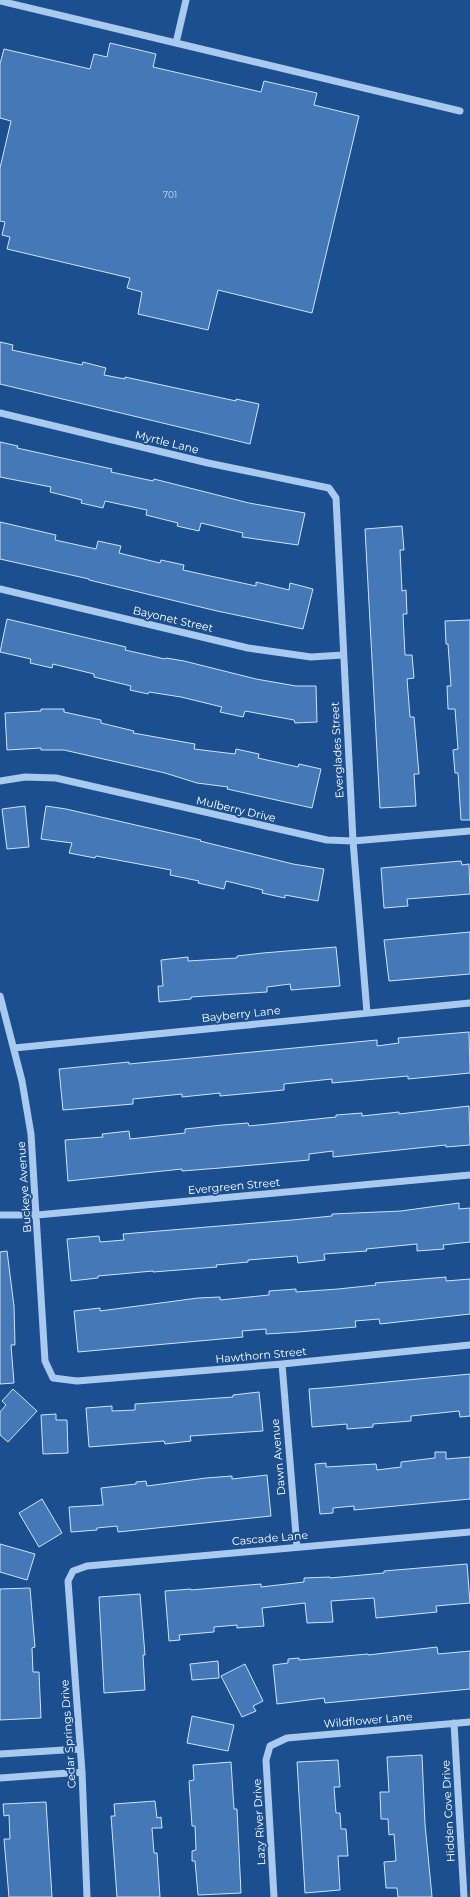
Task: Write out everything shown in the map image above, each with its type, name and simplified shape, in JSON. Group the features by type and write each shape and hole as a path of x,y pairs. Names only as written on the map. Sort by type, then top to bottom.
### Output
{"street":[{"path":"176,43 186,0"},
{"path":"0,1 460,111"},
{"name":"Myrtle Lane","path":"0,413 208,463 330,488"},
{"name":"Everglades Street","path":"330,488 336,498 353,841 367,1013"},
{"name":"Bayonet Street","path":"0,589 248,648 311,657 343,655"},
{"name":"Mulberry Drive","path":"0,781 25,777 56,778 327,840 353,841 470,831"},
{"name":"Buckeye Avenue","path":"0,996 22,1081 31,1134 45,1361 53,1378"},
{"name":"Bayberry Lane","path":"14,1048 470,1003"},
{"name":"Evergreen Street","path":"0,1216 37,1215 470,1175"},
{"name":"Hawthorn Street","path":"53,1378 77,1381 282,1364 470,1345"},
{"name":"Dawn Avenue","path":"282,1364 297,1547"},
{"name":"Cascade Lane","path":"73,1571 86,1566 470,1532"},
{"name":"Cedar Springs Drive","path":"73,1571 68,1581 82,1772 87,1897"},
{"name":"Wildflower Lane","path":"270,1746 287,1738 470,1722"},
{"name":"Hidden Cove Drive","path":"454,1723 464,1897"},
{"name":"Lazy River Drive","path":"270,1746 266,1760 274,1897"},
{"path":"0,1754 80,1749"},
{"path":"0,1778 82,1772"}],"building":[{"path":"110,43 156,54 153,67 261,92 264,81 317,93 314,105 359,116 312,313 218,290 208,330 138,314 142,292 127,288 130,278 7,249 10,237 2,235 5,222 0,221 0,168 11,121 0,118 0,64 4,49 90,69 94,54 107,57"},
{"path":"0,342 13,345 12,350 82,365 83,362 106,368 104,375 125,379 125,377 236,401 236,399 259,404 250,444 0,384"},
{"path":"0,442 18,446 17,448 112,469 111,472 153,481 154,479 249,503 305,513 298,545 242,537 243,533 201,523 199,531 177,526 178,523 146,515 147,510 105,501 103,508 81,503 82,500 50,492 51,487 0,477"},
{"path":"0,522 56,535 55,540 96,549 98,541 121,546 119,553 160,563 161,560 184,565 183,570 256,586 256,582 289,590 290,583 313,589 303,629 217,611 89,579 0,559"},
{"path":"402,526 404,550 400,550 402,591 406,590 407,614 403,614 405,655 412,655 414,678 407,679 410,717 414,717 419,774 414,774 416,806 380,808 365,529"},
{"path":"7,619 126,647 125,650 165,659 184,661 256,679 296,686 316,686 317,722 295,723 294,720 245,711 243,717 220,712 222,707 181,697 149,692 148,694 130,690 131,686 94,677 94,674 53,664 52,668 30,663 31,659 0,652"},
{"path":"470,620 470,820 461,820 458,773 455,773 453,750 458,749 455,709 448,709 447,686 451,686 445,621"},
{"path":"41,709 64,709 64,712 101,720 101,723 134,731 133,733 195,744 194,749 235,754 236,749 259,754 258,758 298,767 299,764 321,769 312,808 227,789 228,787 197,783 165,773 64,750 41,750 41,748 7,750 5,713 41,711"},
{"path":"25,806 29,847 7,849 2,809"},
{"path":"46,806 66,809 201,840 200,841 293,864 324,869 318,901 285,895 285,898 262,893 263,890 226,881 224,889 198,883 199,881 170,875 171,870 96,856 95,858 69,853 72,843 41,839"},
{"path":"461,861 462,865 469,864 470,894 407,899 408,906 384,908 381,868"},
{"path":"470,932 470,974 389,981 384,940"},
{"path":"336,947 340,986 291,990 290,984 267,987 267,992 191,997 191,999 159,1002 158,986 163,986 161,960 188,957 188,961 237,958 237,956 263,953"},
{"path":"469,1032 470,1073 408,1079 408,1076 332,1083 332,1079 284,1084 284,1090 220,1096 220,1093 182,1097 182,1094 133,1099 133,1104 63,1110 59,1069 129,1062 129,1064 377,1040 377,1046 399,1043 398,1038"},
{"path":"469,1106 470,1145 446,1147 446,1145 333,1157 333,1151 309,1154 309,1160 182,1171 182,1169 68,1181 65,1140 103,1137 102,1134 129,1131 130,1139 185,1133 185,1129 222,1125 248,1123 249,1126 336,1117 336,1115 362,1113 362,1116 399,1112 399,1114"},
{"path":"459,1203 459,1209 470,1208 470,1242 443,1245 444,1249 417,1251 417,1244 366,1249 367,1251 324,1254 325,1260 298,1263 297,1256 248,1260 248,1262 216,1265 217,1267 98,1276 98,1278 71,1281 67,1239 99,1236 100,1242 124,1240 123,1234 292,1220 332,1216 332,1214 401,1211"},
{"path":"7,1251 14,1306 15,1345 11,1345 14,1383 0,1384 0,1252"},
{"path":"446,1277 446,1281 470,1279 470,1314 380,1324 379,1319 355,1321 356,1327 298,1332 266,1334 266,1329 242,1331 243,1337 78,1352 74,1311 100,1308 100,1311 198,1298 220,1297 220,1300 269,1295 269,1291 296,1289 296,1292 338,1289 376,1285 375,1283"},
{"path":"470,1374 470,1416 460,1417 459,1411 411,1416 411,1421 373,1424 373,1427 347,1429 347,1424 312,1427 309,1389"},
{"path":"13,1389 37,1411 8,1442 0,1435 0,1412 6,1405 2,1401"},
{"path":"259,1392 263,1431 190,1436 191,1441 165,1444 164,1441 89,1447 86,1408 112,1406 112,1411 135,1410 135,1404 233,1397 233,1395"},
{"path":"56,1414 56,1420 67,1420 68,1453 43,1454 41,1415"},
{"path":"435,1452 446,1452 446,1459 470,1457 470,1499 354,1510 354,1506 333,1508 333,1513 320,1514 315,1464 326,1463 326,1467 376,1464 377,1470 401,1467 401,1462 435,1458"},
{"path":"267,1475 271,1516 118,1532 117,1526 97,1528 97,1530 71,1532 69,1507 103,1505 101,1488 136,1484 136,1482 146,1481 147,1486 206,1478 232,1476 232,1479"},
{"path":"42,1499 62,1533 39,1547 19,1513"},
{"path":"0,1544 35,1554 27,1580 0,1572"},
{"path":"467,1564 470,1603 436,1606 437,1612 376,1618 374,1598 331,1601 333,1622 307,1623 305,1603 262,1608 264,1626 237,1628 237,1625 214,1627 214,1632 179,1635 180,1640 169,1641 165,1591 261,1584 261,1587 304,1582 304,1578 330,1578 384,1573 384,1571"},
{"path":"30,1588 35,1647 32,1648 33,1672 39,1672 41,1718 0,1720 0,1589"},
{"path":"140,1594 145,1655 143,1655 145,1690 104,1693 99,1597"},
{"path":"437,1647 438,1654 470,1651 470,1689 325,1703 324,1698 277,1704 273,1665 288,1663 288,1659 299,1658 299,1660 368,1655"},
{"path":"218,1661 219,1678 192,1680 190,1664"},
{"path":"245,1664 263,1701 253,1706 256,1711 242,1717 221,1676"},
{"path":"192,1716 234,1725 228,1751 187,1743"},
{"path":"422,1755 425,1824 432,1897 398,1897 397,1888 386,1888 384,1862 396,1861 394,1834 389,1835 388,1819 381,1819 380,1792 389,1792 387,1757"},
{"path":"338,1760 340,1787 334,1787 336,1813 340,1813 341,1829 346,1829 348,1856 338,1856 340,1890 305,1893 297,1762"},
{"path":"231,1762 234,1809 237,1809 241,1893 198,1895 195,1861 192,1861 192,1851 196,1850 195,1826 192,1826 189,1781 194,1780 193,1765"},
{"path":"155,1801 157,1818 161,1817 162,1828 152,1828 154,1853 157,1853 160,1897 117,1897 111,1816 115,1816 114,1804"},
{"path":"46,1802 52,1897 9,1897 4,1839 10,1839 9,1815 4,1816 3,1804"}]}
